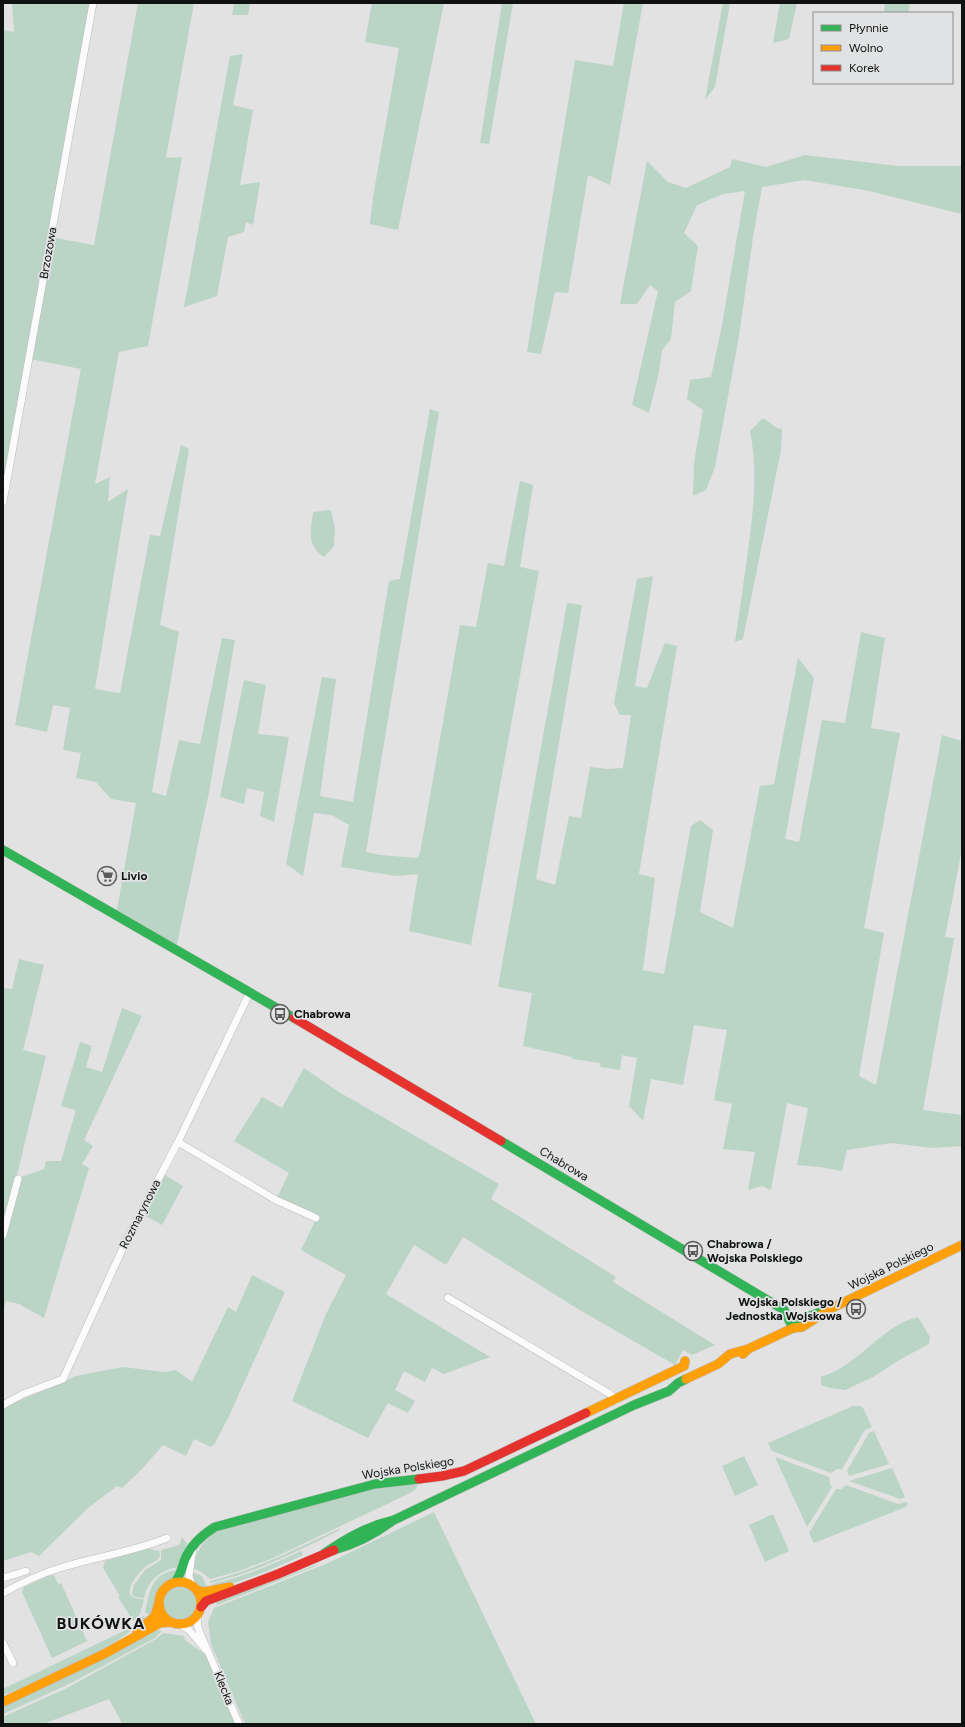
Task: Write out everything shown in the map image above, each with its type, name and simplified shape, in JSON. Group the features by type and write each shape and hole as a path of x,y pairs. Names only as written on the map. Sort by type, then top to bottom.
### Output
{"street":[{"name":"Brzozowa","path":"3,502 92,3"},
{"name":"Chabrowa","path":"3,850 250,992 765,1298 784,1310 793,1328"},
{"name":"Rozmarynowa","path":"3,1405 23,1394 63,1378 127,1239 178,1142 250,992"},
{"path":"178,1142 276,1200 316,1218"},
{"path":"3,1235 18,1179"},
{"name":"Wojska Polskiego","path":"201,1607 206,1601 278,1574 325,1553 349,1537 383,1522 394,1520 634,1405 669,1391 678,1383 718,1364 724,1364 736,1358 748,1349 793,1328 802,1327 812,1322 830,1309 962,1245"},
{"path":"448,1298 610,1394 616,1400"},
{"name":"Wojska Polskiego","path":"175,1582 180,1576 186,1557 209,1531 228,1523 375,1484 393,1481 432,1479 464,1471 616,1400 684,1366 686,1362"},
{"path":"3,1593 59,1568 152,1544 167,1538"},
{"path":"3,1702 104,1654 160,1623 190,1622 197,1617 201,1607 201,1597 189,1576 193,1548"},
{"path":"3,1578 26,1571"},
{"path":"133,1637 155,1616 163,1591 175,1582 182,1582 195,1587"},
{"name":"Wojska Polskiego","path":"195,1587 204,1592 243,1586"},
{"path":"159,1603 163,1615 175,1623"},
{"name":"Klecka","path":"197,1617 196,1622 198,1628 239,1724"},
{"name":"Klecka","path":"175,1623 189,1630 208,1653"},
{"path":"3,1643 12,1663"}],"green space":[{"path":"12,3 93,3 50,237 94,245 138,3 194,3 166,158 182,157 148,346 119,352 95,484 110,477 108,502 128,489 95,689 120,693 150,535 160,536 181,445 189,449 160,625 179,632 152,792 166,796 179,740 200,744 222,638 235,640 209,792 176,949 116,915 136,803 111,799 96,782 76,778 81,753 63,750 70,708 53,705 47,732 15,725 81,369 30,359 3,502 3,30 14,32"},
{"path":"234,3 250,3 248,15 232,15"},
{"path":"372,3 444,3 398,230 370,224 373,197 399,48 365,42"},
{"path":"502,3 513,3 489,144 480,143"},
{"path":"624,3 643,3 610,185 588,175 568,293 555,292 541,354 527,352 575,60 613,66"},
{"path":"723,3 730,3 715,87 705,100"},
{"path":"780,3 797,3 789,39 773,43"},
{"path":"885,3 910,3 908,12 884,12"},
{"path":"243,54 233,105 253,110 240,185 260,182 253,225 246,222 244,232 228,237 217,296 184,307 230,56"},
{"path":"805,155 898,166 962,166 962,214 869,191 805,180 762,187 753,237 739,336 715,467 706,490 693,496 694,463 703,410 687,399 690,380 711,377 722,325 745,191 723,194 697,205 684,233 698,246 691,291 675,302 671,339 662,350 659,372 649,413 632,405 658,291 650,285 637,304 620,304 647,161 668,182 686,188 730,167 732,159 766,167"},
{"path":"430,409 439,412 366,852 380,855 417,858 420,853 460,625 476,627 488,563 504,566 520,481 533,485 520,567 539,571 471,945 409,931 418,874 396,876 341,867 349,825 332,815 314,813 303,876 286,864 322,677 336,679 320,796 353,802 389,581 400,579"},
{"path":"763,418 777,428 782,429 781,450 743,639 735,642 754,498 753,448 750,431"},
{"path":"331,510 335,528 334,546 324,557 314,548 312,542 311,531 313,512"},
{"path":"653,576 635,686 647,688 665,643 677,646 639,874 655,878 643,970 664,974 691,826 700,820 713,830 700,912 733,928 760,786 774,784 798,658 814,678 785,839 799,842 822,720 845,723 861,632 885,638 871,728 900,733 864,928 884,933 859,1076 876,1085 942,735 962,741 962,849 945,937 954,938 923,1110 962,1115 962,1146 933,1148 891,1143 847,1150 842,1171 797,1165 808,1108 787,1103 771,1190 762,1186 748,1190 755,1152 723,1149 732,1104 714,1100 727,1030 694,1025 683,1085 651,1079 643,1121 629,1106 637,1058 622,1055 620,1070 600,1067 601,1063 572,1059 572,1057 523,1046 532,993 498,987 567,603 582,605 536,879 555,885 569,816 581,818 590,767 608,769 623,768 631,715 620,715 614,703 637,579"},
{"path":"244,680 266,685 258,734 289,737 274,822 260,816 264,792 247,788 244,804 220,797"},
{"path":"19,959 44,965 23,1050 46,1056 16,1179 44,1169 46,1161 61,1161 76,1110 61,1106 80,1042 92,1046 86,1067 102,1072 122,1008 142,1016 84,1140 93,1146 82,1164 89,1168 44,1318 19,1304 6,1301 3,1311 3,988 12,989"},
{"path":"304,1068 339,1092 499,1184 491,1199 616,1277 613,1282 715,1345 692,1355 683,1350 675,1365 578,1309 463,1237 446,1265 414,1245 386,1294 490,1357 444,1374 432,1368 425,1382 404,1371 395,1390 415,1401 408,1413 388,1403 368,1438 292,1401 326,1314 346,1275 301,1250 316,1219 276,1200 289,1173 234,1141 262,1097 282,1108"},
{"path":"178,1142 165,1175 183,1186 162,1225 140,1213"},
{"path":"252,1275 285,1292 229,1416 215,1443 211,1447 194,1439 186,1456 163,1445 143,1468 122,1488 117,1486 88,1508 39,1556 31,1552 3,1561 3,1408 76,1376 123,1367 164,1372 176,1370 192,1382 228,1307 236,1312"},
{"path":"918,1317 930,1337 929,1344 901,1359 873,1377 845,1390 821,1385 821,1377 832,1373 851,1361 888,1331 905,1321"},
{"path":"853,1406 861,1406 863,1408 872,1427 865,1430 842,1469 837,1469 831,1473 772,1451 768,1443"},
{"path":"874,1431 889,1464 849,1476 847,1471 869,1433"},
{"path":"744,1456 758,1485 735,1496 722,1466"},
{"path":"775,1457 829,1477 832,1487 807,1527"},
{"path":"892,1468 905,1497 900,1499 849,1481"},
{"path":"418,1484 415,1490 408,1494 273,1558 236,1572 210,1579 200,1571 192,1568 201,1546 209,1537 219,1530 370,1488"},
{"path":"846,1485 898,1504 907,1502 908,1504 906,1507 814,1543 809,1533 836,1489 841,1489"},
{"path":"434,1512 536,1724 245,1724 211,1644 208,1622 214,1608 326,1564"},
{"path":"773,1514 789,1551 765,1562 749,1525"},
{"path":"339,1529 340,1530 309,1546 261,1567 211,1583 210,1581 260,1565"},
{"path":"182,1537 187,1544 178,1567 160,1573 148,1586 144,1598 134,1597 132,1594 134,1585 145,1570 161,1560 161,1550 179,1545"},
{"path":"148,1548 156,1551 159,1550 160,1556 157,1560 147,1565 143,1569 135,1578 130,1588 130,1593 132,1596 144,1599 140,1614 133,1621 118,1597 120,1596 103,1568 105,1561"},
{"path":"301,1551 303,1555 270,1570 236,1582 213,1588 212,1584 257,1570"},
{"path":"318,1564 217,1605 216,1600 269,1583"},
{"path":"178,1570 173,1578 160,1588 156,1596 151,1616 145,1612 150,1590 153,1584 162,1575"},
{"path":"191,1572 202,1576 208,1589 200,1587 196,1584"},
{"path":"54,1575 58,1584 61,1583 87,1641 52,1658 22,1592 24,1587 48,1576"},
{"path":"180,1586 192,1591 197,1603 192,1615 180,1620 168,1615 163,1603 168,1591"},
{"path":"143,1616 146,1617 137,1626 106,1648 39,1680 3,1695 3,1689 130,1628 139,1622"},
{"path":"156,1630 162,1631 155,1638 69,1684 3,1714 3,1706"},
{"path":"163,1633 184,1636 185,1640 206,1655 235,1724 121,1724 122,1723 109,1699 43,1724 3,1724 3,1717 67,1688 156,1639"}],"traffic: fast":[{"path":"3,850 294,1018"},
{"path":"501,1141 784,1310 793,1328"},
{"path":"793,1328 802,1319 826,1310"},
{"path":"325,1553 358,1533 394,1520 634,1405 669,1391 678,1383 686,1379"},
{"path":"175,1582 180,1574 190,1549 201,1537 215,1527 375,1484 419,1479"},
{"path":"334,1550 364,1539 391,1522"}],"traffic: slow":[{"path":"743,1354 748,1349 793,1328 802,1327 830,1309 962,1245"},
{"path":"686,1379 718,1364 730,1354 748,1349"},
{"path":"586,1413 684,1366 685,1361"},
{"path":"176,1582 184,1582 192,1585 198,1591 201,1603 198,1615 192,1621 184,1624 176,1624 168,1621 162,1615 159,1607 159,1599 162,1591 168,1585 176,1582"},
{"path":"197,1590 204,1592 230,1587"},
{"path":"137,1632 155,1616 159,1603"},
{"path":"3,1702 104,1654 160,1623 171,1622"}],"traffic: jam":[{"path":"294,1018 501,1141"},
{"path":"419,1479 464,1471 586,1413"},
{"path":"201,1607 206,1601 278,1574 334,1550"}],"place":[{"name":"Livio","path":"107,876"},
{"name":"Chabrowa","path":"280,1014"},
{"name":"Chabrowa / Wojska Polskiego","path":"693,1251"},
{"name":"Wojska Polskiego / Jednostka Wojskowa","path":"856,1309"}],"district":[{"name":"BUKÓWKA","path":"101,1623"}]}
